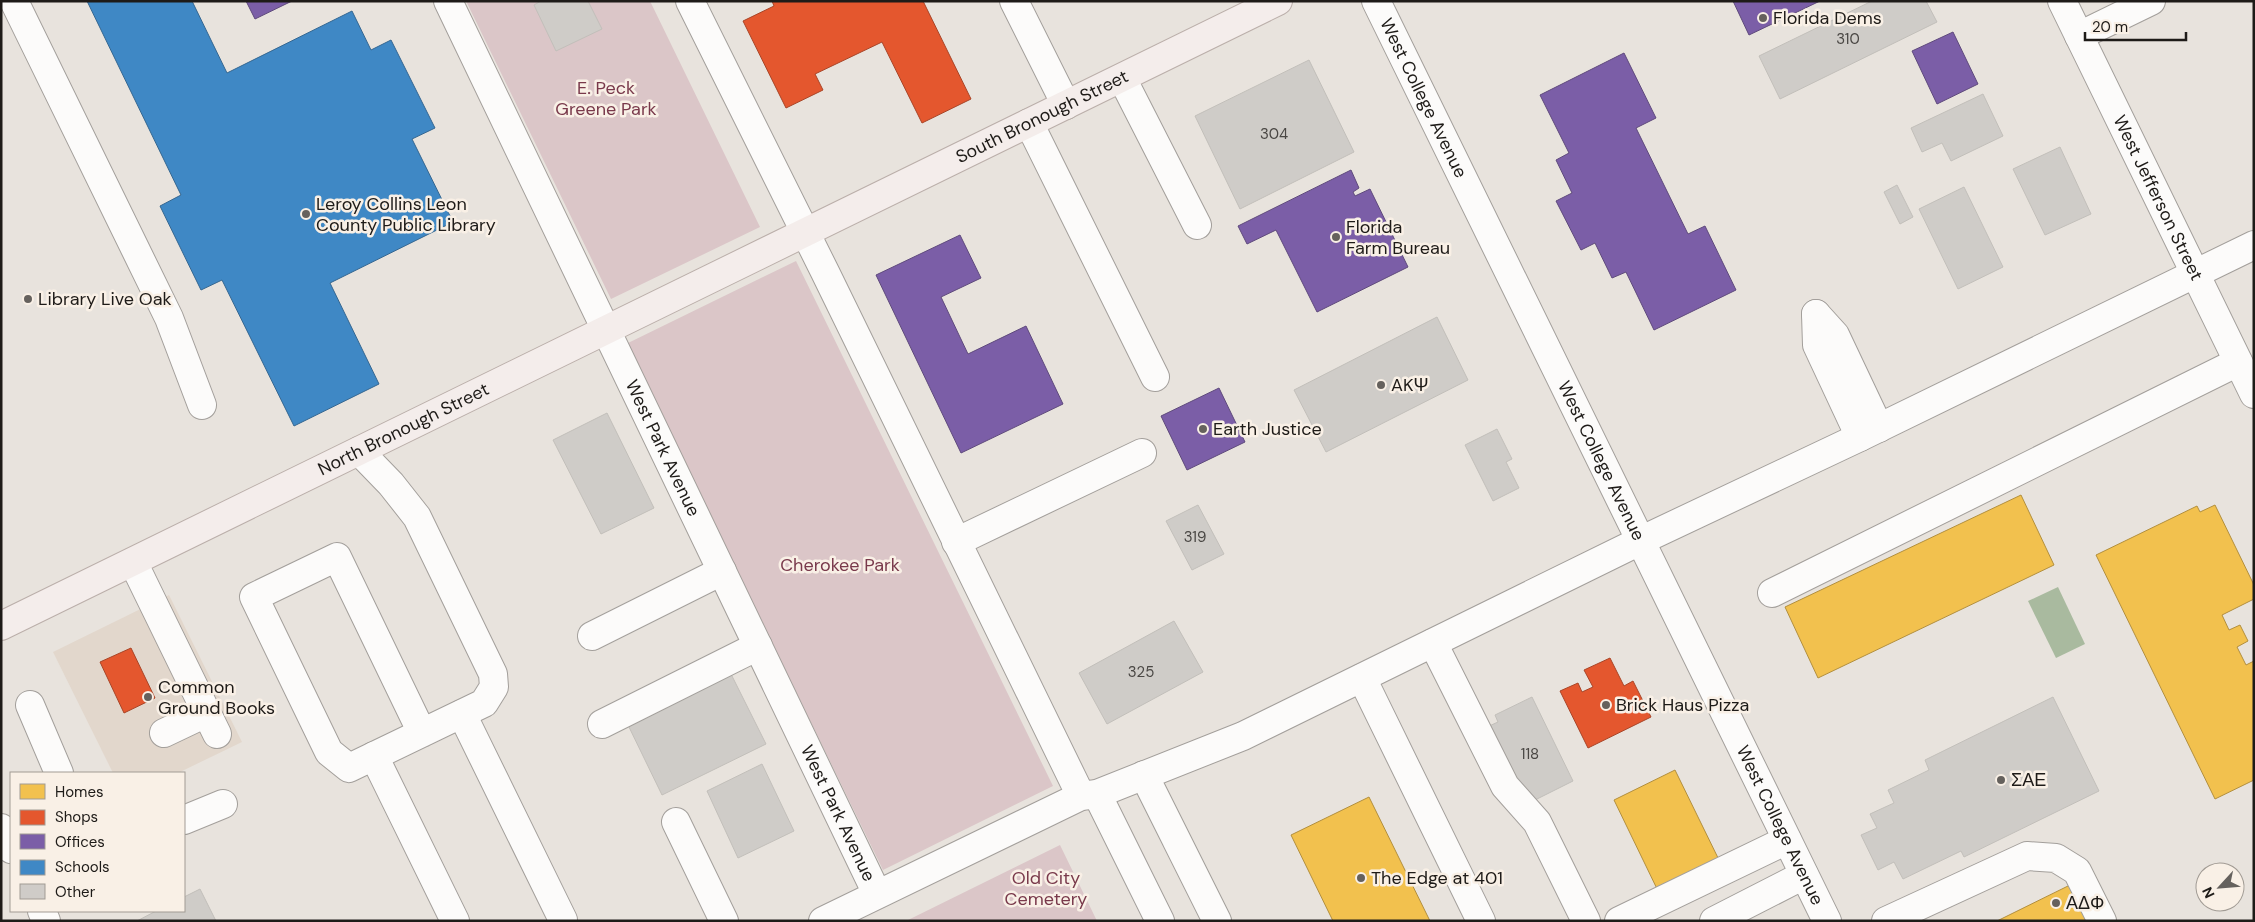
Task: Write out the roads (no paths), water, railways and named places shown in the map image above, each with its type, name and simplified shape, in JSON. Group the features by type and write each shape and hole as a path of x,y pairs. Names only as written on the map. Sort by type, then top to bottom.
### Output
{"main road":[{"name":"South Bronough Street","path":"806,233 1122,78 1262,5"},
{"name":"North Bronough Street","path":"1,626 806,233"}],"street":[{"path":"14,1 169,318 202,405"},
{"name":"West Park Avenue","path":"448,1 877,894"},
{"path":"690,1 806,233 956,542 1089,795 1160,921"},
{"name":"West College Avenue","path":"1376,1 1642,540 1827,921"},
{"path":"2079,36 2151,1"},
{"path":"1016,2 1066,105"},
{"name":"West Jefferson Street","path":"2066,3 2079,36 2254,394"},
{"path":"1122,78 1197,225"},
{"path":"1030,123 1155,377"},
{"path":"823,921 1089,795 1243,736 1642,540 2254,245"},
{"path":"1772,593 2238,362"},
{"path":"359,451 391,484 417,518 493,674 494,687 484,703 462,714 349,768 329,752 254,597 337,557 422,733"},
{"path":"956,542 1142,453"},
{"path":"133,562 212,724 164,733"},
{"path":"592,636 722,571"},
{"path":"1434,643 1505,786 1537,822 1586,921"},
{"path":"602,724 758,646"},
{"path":"1362,678 1481,921"},
{"path":"30,704 59,772"},
{"path":"462,714 562,921"},
{"path":"374,756 455,921"},
{"path":"1144,775 1217,921"},
{"path":"185,820 223,804"},
{"path":"676,822 724,921"},
{"path":"1,828 10,847"},
{"path":"1618,921 1787,840"},
{"path":"1886,921 2027,856 2056,858 2077,871 2102,921"},
{"path":"1714,921 1804,875"}],"place":[{"name":"Florida Dems","path":"1763,18"},
{"name":"Leroy Collins Leon County Public Library","path":"306,214"},
{"name":"Florida Farm Bureau","path":"1336,237"},
{"name":"Library Live Oak","path":"28,299"},
{"name":"AKΨ","path":"1381,385"},
{"name":"Earth Justice","path":"1203,429"},
{"name":"Common Ground Books","path":"148,697"},
{"name":"Brick Haus Pizza","path":"1606,705"},
{"name":"ΣΑΕ","path":"2001,780"},
{"name":"The Edge at 401","path":"1361,878"},
{"name":"ΑΔΦ","path":"2056,903"}],"park label":[{"name":"E. Peck Greene Park","path":"606,98"},
{"name":"Cherokee Park","path":"840,565"},
{"name":"Old City Cemetery","path":"1046,888"}]}
